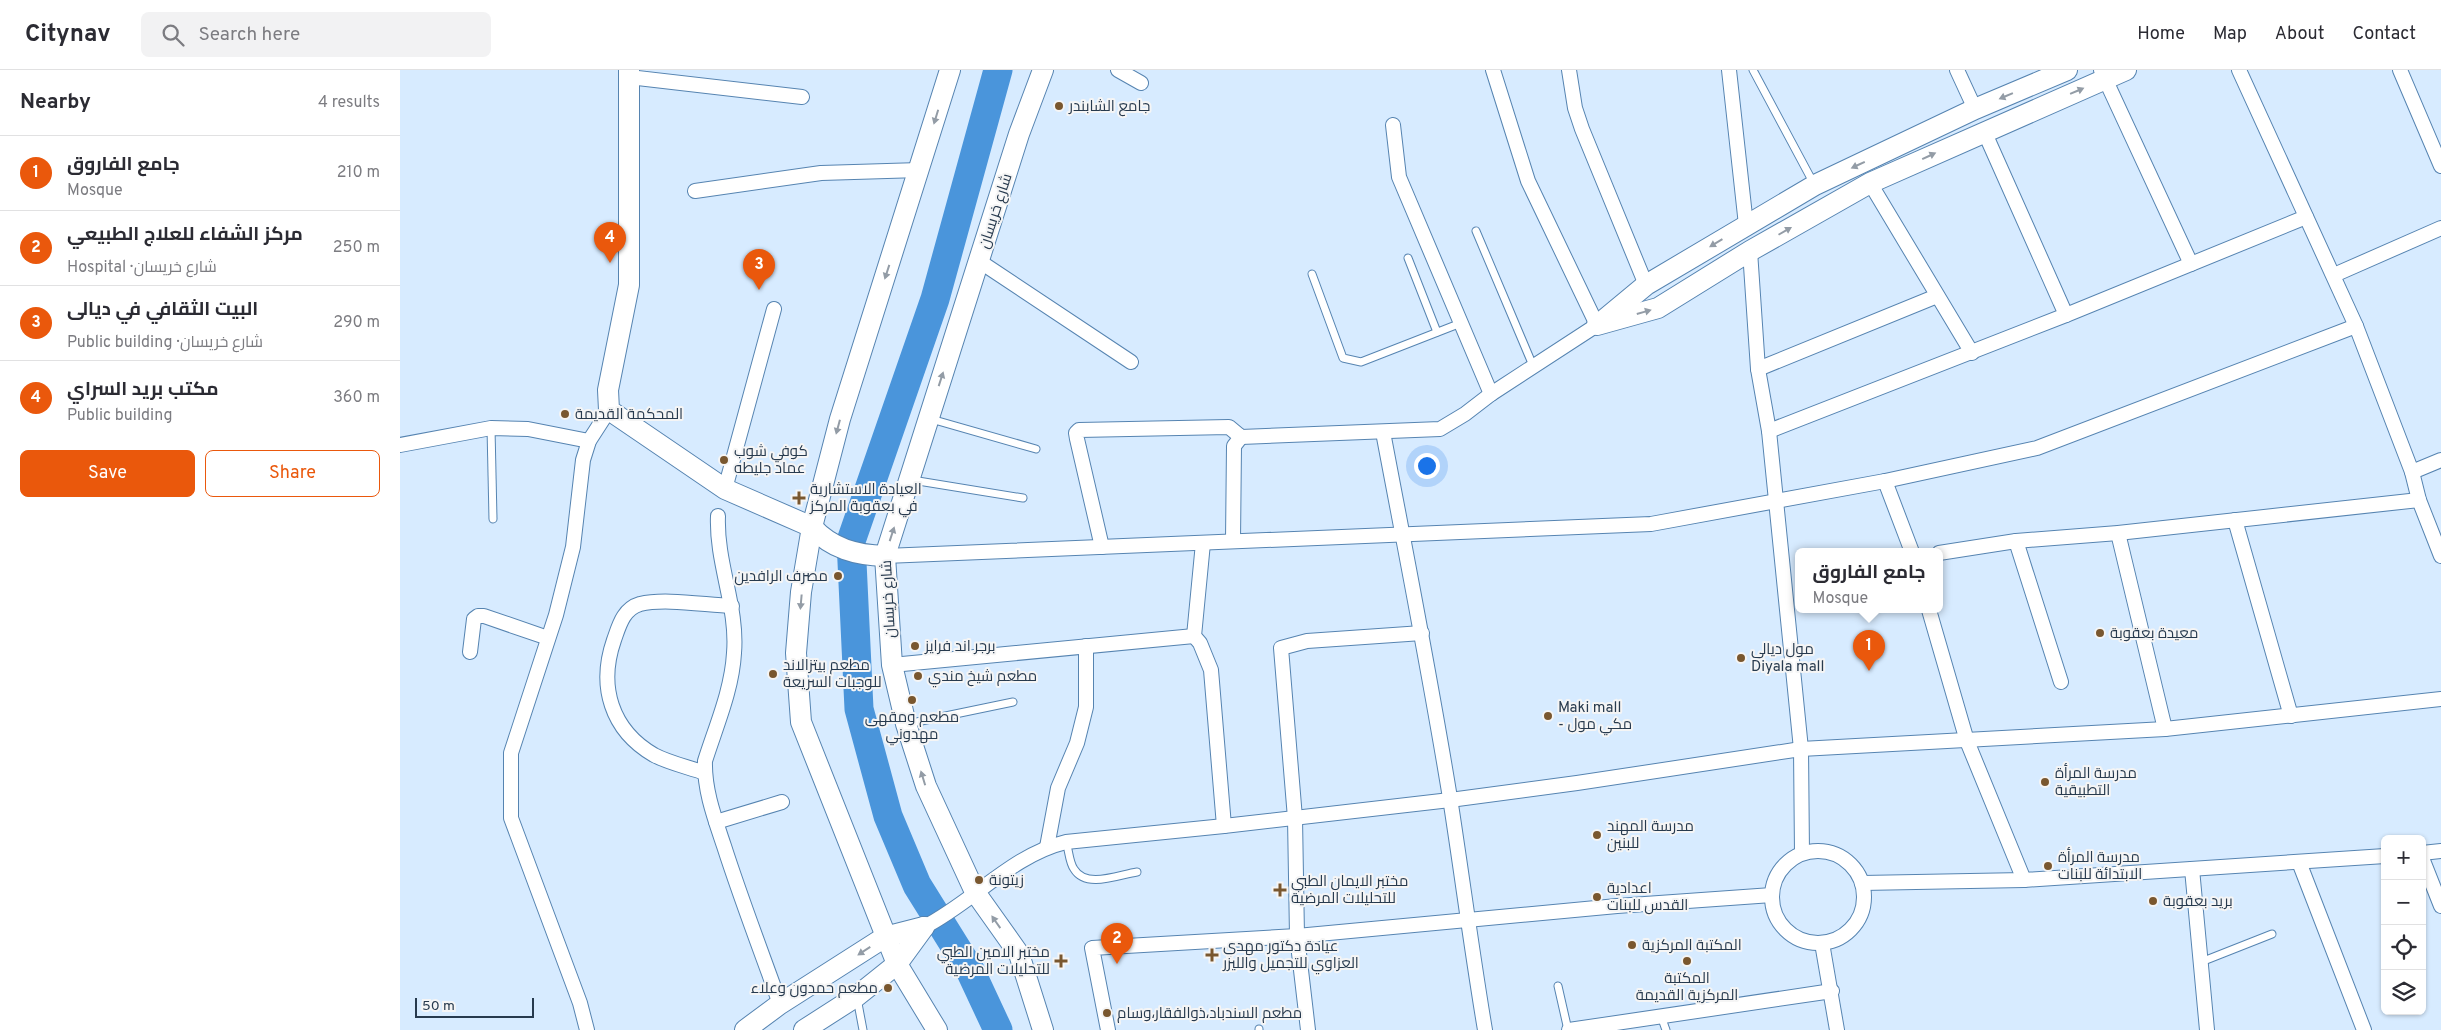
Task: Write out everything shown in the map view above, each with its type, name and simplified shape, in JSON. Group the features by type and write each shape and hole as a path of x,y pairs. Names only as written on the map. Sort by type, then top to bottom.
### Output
{"street":[{"path":"936,1030 897,964 801,722 796,653 802,584 812,527 840,419 950,70"},
{"name":"شارع خريسان","path":"1043,70 1019,134 885,556 892,665 906,724 926,786 975,892 1019,954 1044,1030"},
{"path":"1118,70 1141,83"},
{"path":"1493,70 1528,181 1597,325"},
{"path":"1569,70 1575,108 1582,129 1646,285"},
{"path":"1729,70 1746,225"},
{"path":"1957,70 1975,109"},
{"path":"1102,547 1076,434 1079,430 1229,427 1241,437 1440,429 1597,325 1646,285 1815,185 1975,109 2067,70"},
{"path":"1597,325 1658,308 1750,251 1870,183 2103,74 2126,70"},
{"path":"2239,70 2356,326 2412,472 2419,500 2441,556"},
{"path":"2400,70 2441,166"},
{"path":"588,1030 512,818 512,753 556,615 573,547 582,460 589,441 609,410 608,390 629,285 629,73 802,96"},
{"path":"2103,74 2190,264"},
{"path":"1393,125 1399,177 1491,394"},
{"path":"1984,131 2066,315"},
{"path":"695,191 821,173 920,170"},
{"path":"1870,183 1972,353"},
{"path":"1770,431 1972,353 2306,217"},
{"path":"2334,275 2441,228"},
{"path":"1750,251 1758,370 1770,431 1801,749 1802,853"},
{"path":"979,261 1131,362"},
{"path":"1758,370 1937,296"},
{"path":"725,489 774,309"},
{"path":"609,410 725,489 812,527 822,538 836,547 863,555 885,556 1651,524 1884,481 2037,448 2356,326"},
{"path":"400,445 491,428 528,429 589,441"},
{"path":"1383,432 1422,633 1450,800 1466,920 1485,1030"},
{"path":"1233,540 1234,446 1241,437"},
{"path":"2412,472 2441,460"},
{"path":"1884,481 1910,548"},
{"path":"1943,551 2016,541 2118,533 2419,500"},
{"path":"718,516 718,544 732,606 735,652 732,673 705,761 705,773 716,822 746,916 780,1004"},
{"path":"2235,520 2291,716"},
{"path":"2118,533 2165,730"},
{"path":"2016,541 2061,682"},
{"path":"1203,543 1194,636 1200,643 1210,670 1224,826"},
{"path":"705,773 656,756 633,741 616,716 608,695 606,670 622,619 628,610 639,604 662,602 732,606"},
{"path":"1930,613 1967,741 2024,880"},
{"path":"470,652 474,619 478,616 484,616 548,638"},
{"path":"1308,1030 1297,936 1295,818 1281,648 1307,641 1422,633"},
{"path":"892,665 1194,636"},
{"path":"1047,846 1058,788 1077,743 1086,707 1086,646"},
{"path":"745,1030 780,1004 886,937 924,926 948,915 975,892 1047,846 1066,842 1450,800 1801,749 2165,730 2441,699"},
{"path":"716,822 782,802"},
{"path":"1817,851 1832,853 1845,859 1855,870 1862,883 1864,896 1862,910 1856,922 1841,936 1822,942 1808,942 1784,928 1776,916 1772,895 1779,872 1789,861 1802,853 1817,851"},
{"path":"2426,853 2441,852"},
{"path":"1862,883 2024,880 2381,856"},
{"path":"2299,862 2364,1030"},
{"path":"2426,868 2441,906"},
{"path":"2192,869 2207,1030"},
{"path":"1108,1030 1092,948 1297,936 1617,906 1772,895"},
{"path":"804,1030 856,996 897,964 924,926"},
{"path":"1822,942 1832,991 1837,1030"},
{"path":"1568,1030 1832,991"}],"lane":[{"path":"1753,70 1815,185"},
{"path":"1476,231 1534,368"},
{"path":"1408,258 1437,332"},
{"path":"1312,274 1343,358 1361,362 1461,323"},
{"path":"929,418 1036,450"},
{"path":"491,428 493,519"},
{"path":"909,479 1023,498"},
{"path":"906,724 1013,702"},
{"path":"1066,842 1073,867 1079,876 1091,880 1137,872"},
{"path":"2200,962 2272,934"},
{"path":"1558,986 1568,1030"},
{"path":"856,996 863,1030"},
{"path":"1661,1016 1666,1030"}],"waterway":[{"path":"998,70 935,299 851,541 859,709 888,816 917,885 970,970 998,1030"}],"place":[{"name":"جامع الشابندر","path":"1059,106"},
{"name":"مكتب بريد السراي","path":"610,263"},
{"name":"البيت الثقافي في ديالى","path":"759,290"},
{"name":"المحكمة القديمة","path":"565,414"},
{"name":"كوفي شوب عماد جليطه","path":"724,460"},
{"name":"العيادة الاستشارية في بعقوبة المركز","path":"799,498"},
{"name":"مصرف الرافدين","path":"838,576"},
{"name":"معيدة بعقوبة","path":"2100,633"},
{"name":"برجر اند فرايز","path":"915,646"},
{"name":"مول ديالى Diyala mall","path":"1741,658"},
{"name":"جامع الفاروق","path":"1869,671"},
{"name":"مطعم بيتزالاند للوجبات السريعة","path":"773,674"},
{"name":"مطعم شيخ مندي","path":"918,676"},
{"name":"مطعم ومقهى مهدوني","path":"912,700"},
{"name":"Maki mall - مكي مول","path":"1548,716"},
{"name":"مدرسة المرأة التطبيقية","path":"2045,782"},
{"name":"مدرسة المهند للبنين","path":"1597,835"},
{"name":"مدرسة المرأة الابتدائة للبنات","path":"2048,866"},
{"name":"زيتونة","path":"979,880"},
{"name":"مختبر الايمان الطبي للتحليلات المرضية","path":"1280,890"},
{"name":"اعدادية القدس للبنات","path":"1597,897"},
{"name":"بريد بعقوبة","path":"2153,901"},
{"name":"المكتبة المركزية","path":"1632,945"},
{"name":"عيادة دكتور مهدي العزاوي للتجميل والليزر","path":"1212,955"},
{"name":"مختبر الامين الطبي للتحليلات المرضية","path":"1061,961"},
{"name":"المكتبة المركزية القديمة","path":"1687,961"},
{"name":"مركز الشفاء للعلاج الطبيعي","path":"1117,964"},
{"name":"مطعم حمدون وعلاء","path":"888,988"},
{"name":"مطعم السندباد،ذوالفقار،وسام","path":"1107,1013"}]}
